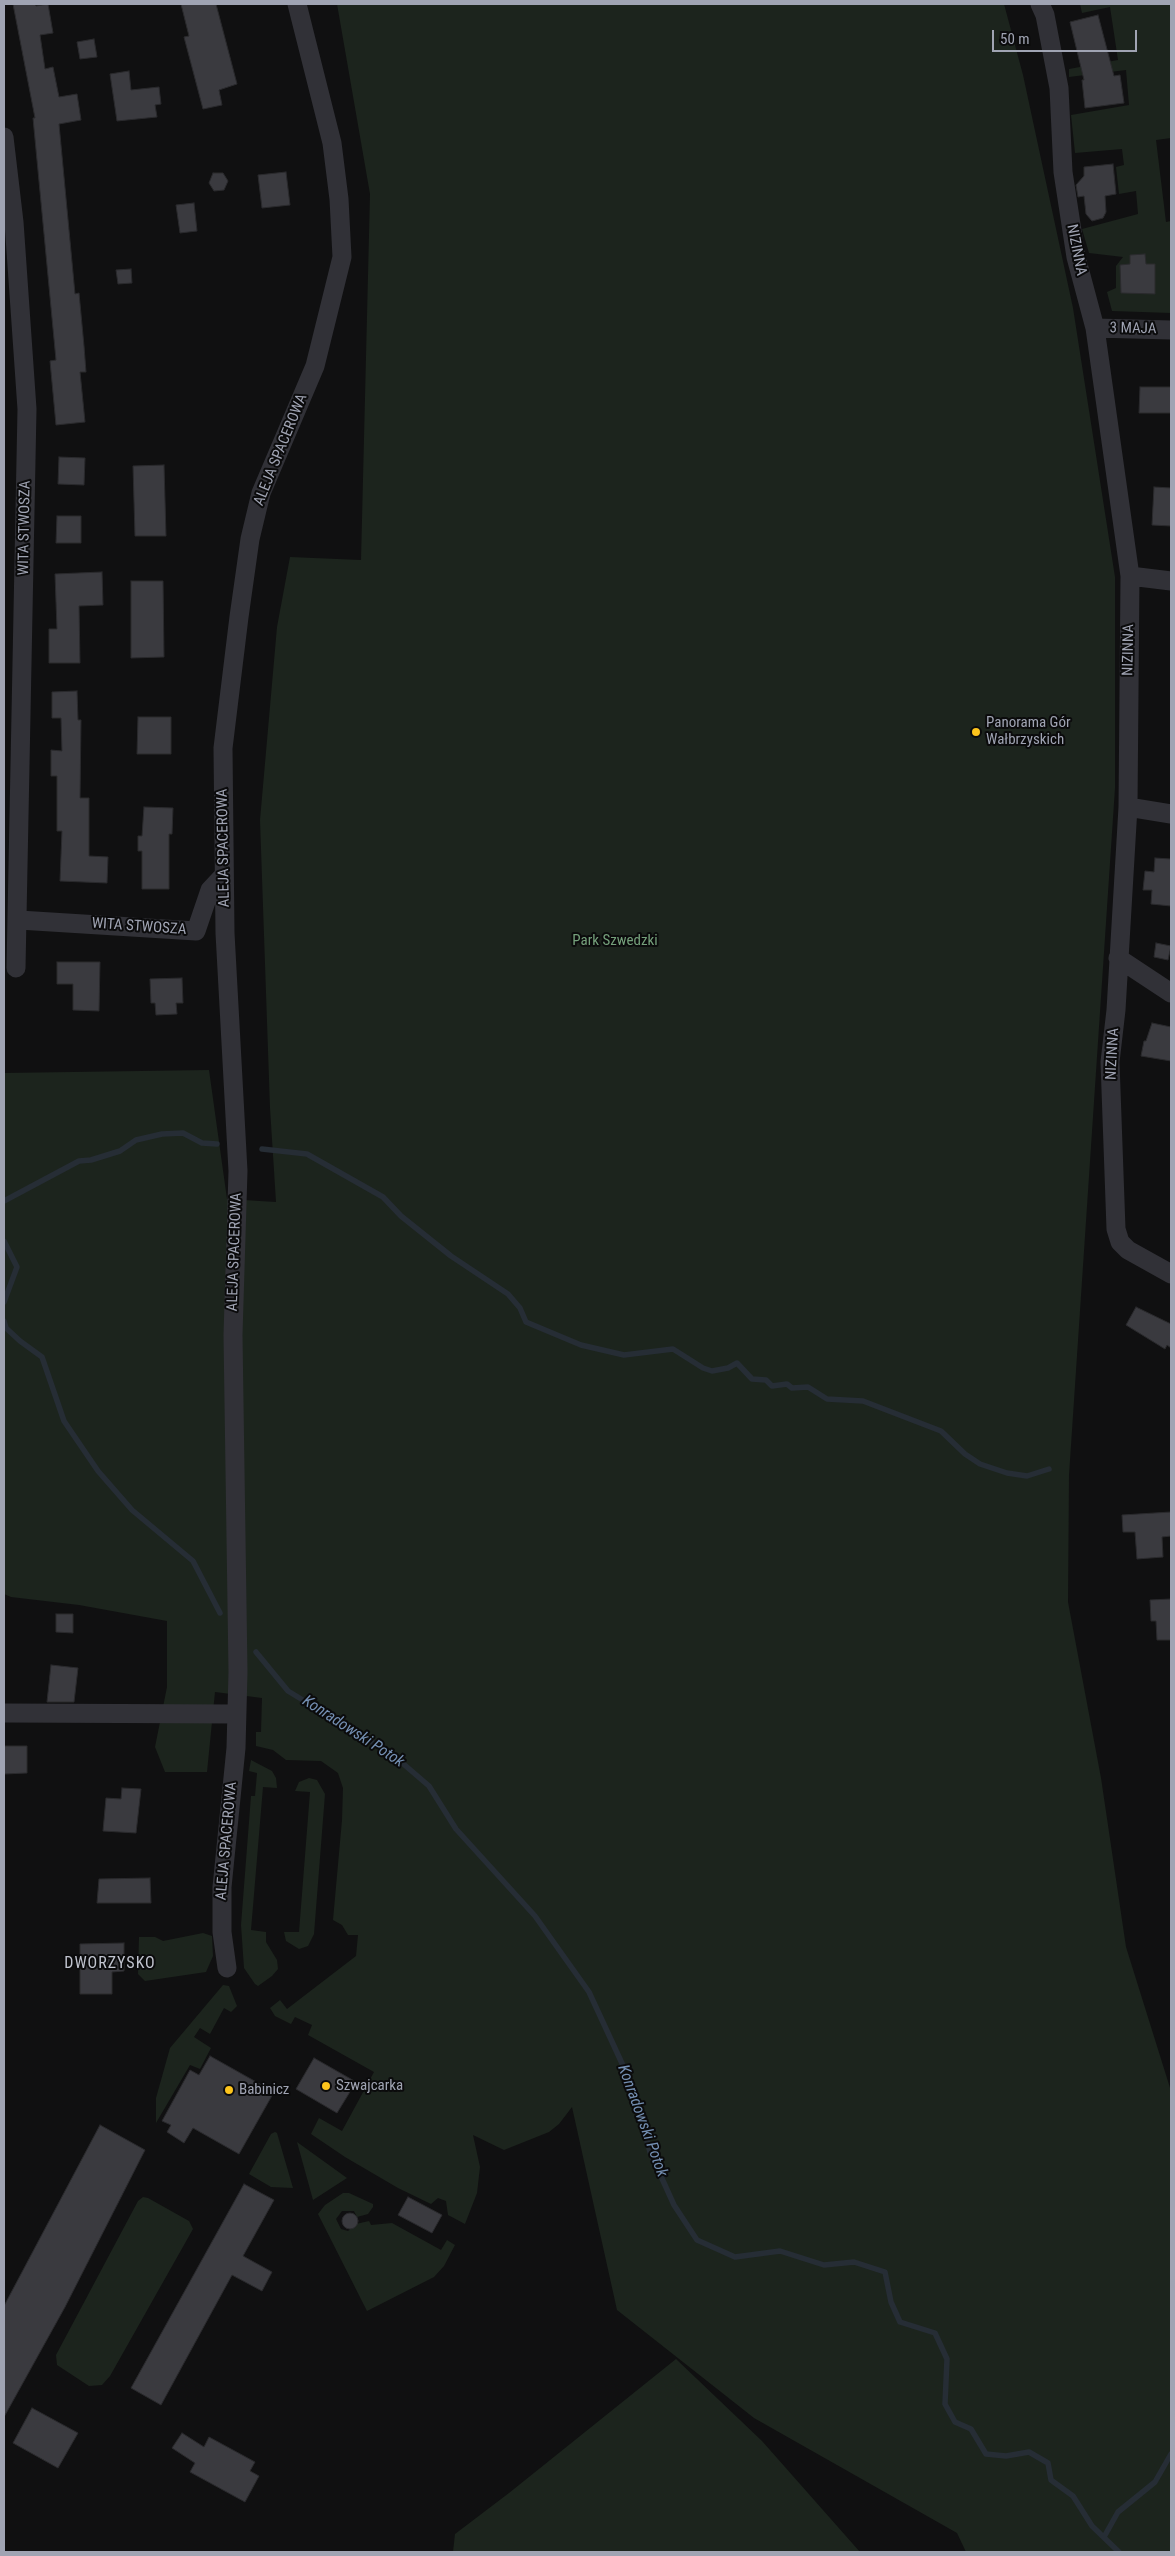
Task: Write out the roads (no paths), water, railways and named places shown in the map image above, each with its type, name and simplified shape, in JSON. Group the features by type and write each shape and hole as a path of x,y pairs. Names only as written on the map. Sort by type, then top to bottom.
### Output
{"street":[{"name":"ALEJA SPACEROWA","path":"227,1968 222,1932 222,1887 236,1748 238,1672 233,1335 238,1171 225,948 223,748 250,540 261,493 315,366 342,257 340,199 332,143 297,4"},
{"name":"NIZINNA","path":"1040,4 1045,15 1059,88 1063,172 1076,257 1095,328 1130,576 1128,808 1110,1062 1116,1230 1120,1242 1128,1250 1171,1274"},
{"name":"WITA STWOSZA","path":"4,137 14,222 27,408 19,920 16,968"},
{"name":"3 MAJA","path":"1095,328 1171,330"},
{"path":"1130,576 1171,580"},
{"path":"1128,808 1171,814"},
{"name":"WITA STWOSZA","path":"19,920 196,931 210,890 224,875"},
{"path":"196,931 210,942 225,948"},
{"path":"1118,958 1171,993"},
{"path":"4,1713 236,1714"}],"waterway":[{"path":"4,1201 79,1161 91,1160 120,1151 136,1140 162,1134 183,1133 202,1143 217,1144"},
{"path":"262,1149 307,1154 383,1197 401,1216 451,1256 508,1294 520,1308 526,1322 581,1345 624,1355 673,1349 703,1368 712,1371 728,1368 737,1363 752,1379 766,1380 772,1386 787,1384 792,1388 808,1387 827,1399 863,1401 941,1431 965,1454 980,1464 1007,1473 1027,1476 1049,1469"},
{"name":"Konradowski Potok","path":"4,1241 17,1267 4,1302"},
{"name":"Konradowski Potok","path":"4,1321 6,1328 42,1357 64,1421 98,1471 132,1510 193,1561 220,1613"},
{"name":"Konradowski Potok","path":"256,1652 288,1691 393,1755 429,1786 456,1829 535,1916 589,1992 632,2085 650,2152 674,2205 697,2240 735,2257 780,2251 824,2265 854,2262 885,2272 891,2302 900,2322 935,2333 947,2359 945,2404 955,2422 971,2429 986,2454 1006,2456 1029,2452 1048,2463 1051,2480 1073,2496 1092,2526 1119,2552"},
{"path":"1104,2537 1118,2512 1155,2482 1171,2454"}],"place":[{"name":"Panorama Gór Wałbrzyskich","path":"976,732"},
{"name":"Szwajcarka","path":"326,2086"},
{"name":"Babinicz","path":"229,2090"}],"district":[{"name":"DWORZYSKO","path":"110,1964"}],"park label":[{"name":"Park Szwedzki","path":"615,941"}]}
